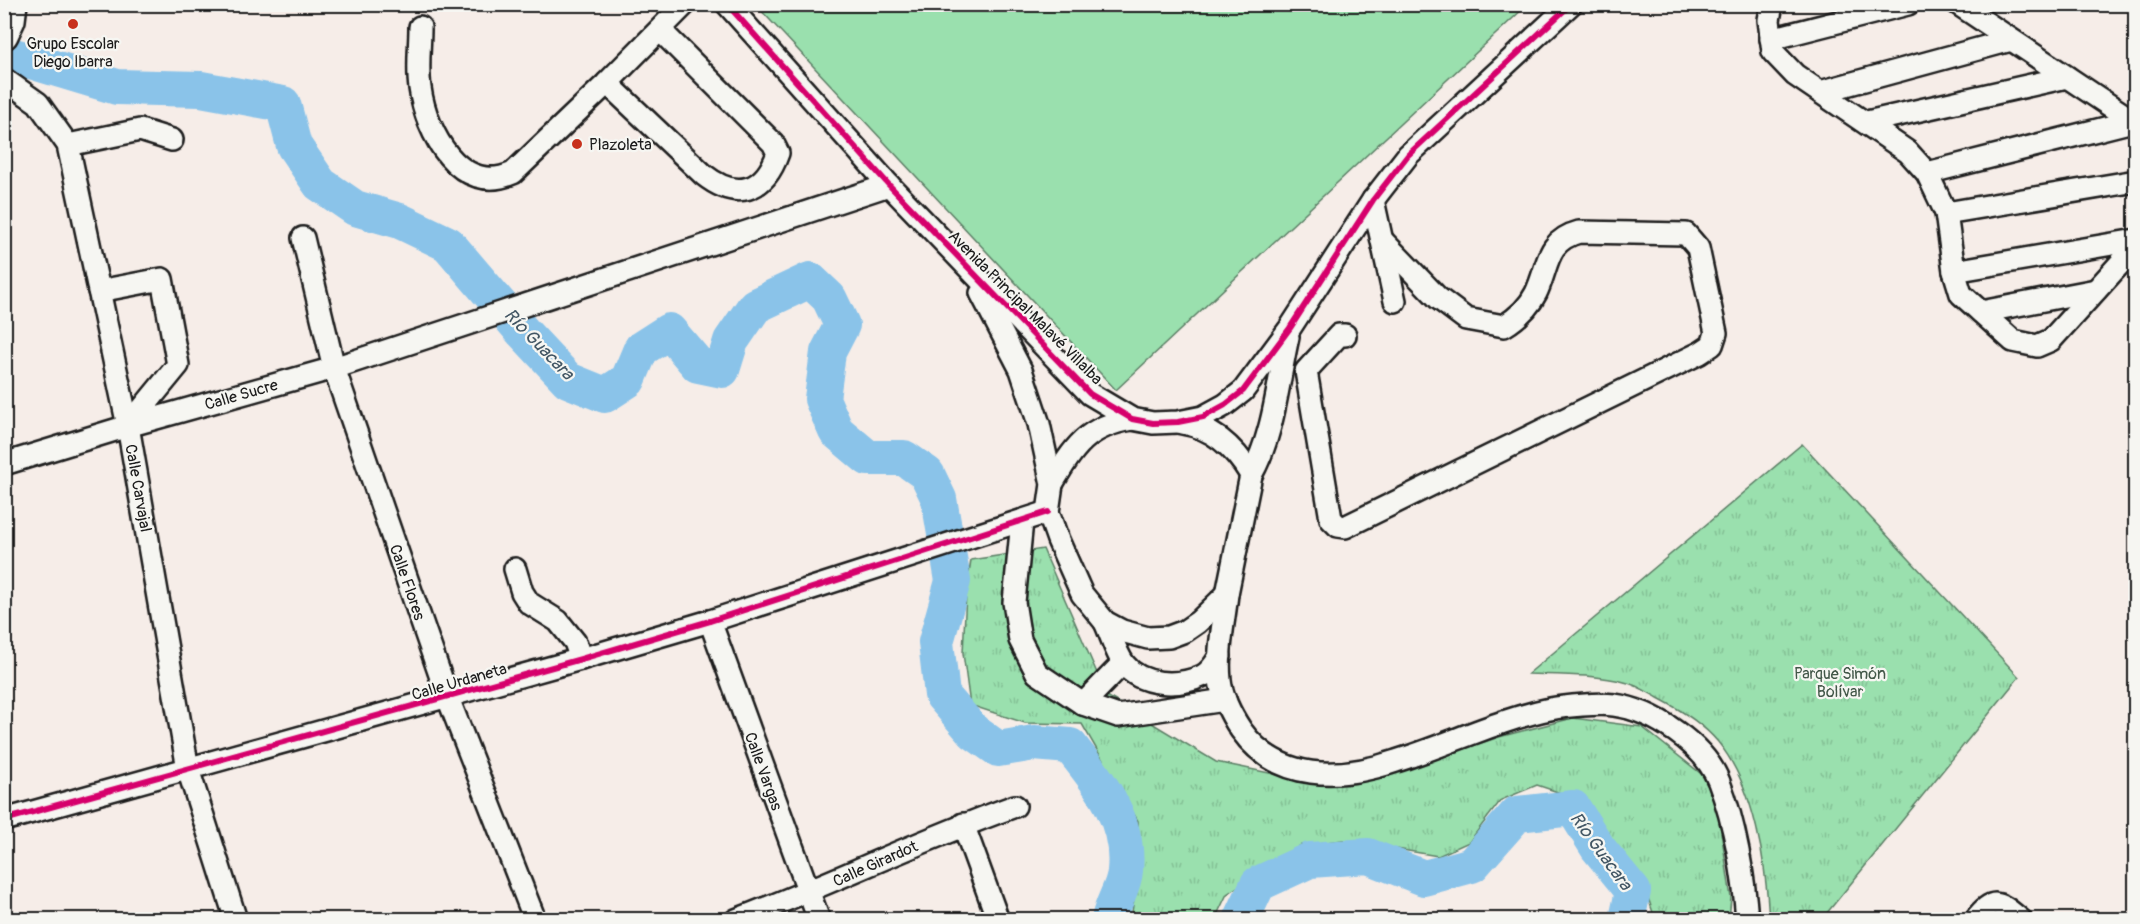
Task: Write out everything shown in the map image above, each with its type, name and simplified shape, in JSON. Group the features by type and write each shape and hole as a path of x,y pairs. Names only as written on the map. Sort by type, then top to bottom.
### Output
{"street":[{"path":"420,27 420,86 429,125 451,159 466,172 482,178 503,177 513,173 685,4"},
{"name":"Avenida Principal Malavé Villalba","path":"727,4 969,271 1090,394 1132,420 1178,422 1203,417 1225,405 1243,391 1290,328 1373,200 1408,155 1571,4"},
{"path":"1772,4 1768,20 1773,52 1795,75 1908,152 1927,173 1946,213 1954,271 1961,294 2013,341 2037,346 2051,340 2136,246"},
{"path":"1771,39 1908,4"},
{"path":"1958,4 2134,122"},
{"path":"607,83 704,176 721,188 737,191 750,189 762,181 772,169 778,153 773,143 660,30"},
{"path":"1820,92 2011,40"},
{"path":"1867,122 2067,77"},
{"name":"Calle Carvajal","path":"4,79 38,103 68,145 128,426 188,769 236,920"},
{"path":"1927,173 2134,122"},
{"path":"68,145 140,130 172,140"},
{"path":"1946,213 2136,181"},
{"name":"Calle Sucre","path":"4,464 128,426 334,368 889,184"},
{"path":"1373,200 1395,301"},
{"path":"1345,335 1339,335 1306,371 1331,519 1338,526 1345,527 1700,353 1712,345 1716,333 1698,248 1686,234 1578,232 1565,236 1554,245 1535,295 1519,316 1504,326 1466,319 1438,298 1382,240"},
{"name":"Calle Flores","path":"303,238 334,368 448,698 535,920"},
{"path":"1954,271 2136,240"},
{"path":"969,271 1021,370 1039,424 1052,484 1048,512 1082,594 1105,622 1124,663 1133,673 1147,680 1180,682 1202,676 1213,668 1220,656"},
{"path":"99,291 162,279 178,365 128,426"},
{"path":"1981,312 2096,290"},
{"path":"1290,328 1271,416 1257,464 1251,475 1227,594 1220,656 1220,680 1225,700 1235,721 1251,744 1268,759 1287,768 1319,774 1395,762 1462,735 1552,709 1614,705 1662,721 1699,751 1719,781 1744,874 1747,920"},
{"path":"1052,484 1073,448 1108,423 1132,420"},
{"path":"1178,422 1212,432 1242,460 1251,475"},
{"name":"Calle Urdaneta","path":"4,820 581,660 1048,512"},
{"path":"1015,524 1014,602 1020,639 1037,673 1083,704 1118,716 1225,700"},
{"path":"515,569 522,592 530,603 558,621 575,642 581,660"},
{"path":"1105,622 1122,631 1148,638 1169,637 1185,631 1198,622 1227,594"},
{"name":"Calle Vargas","path":"710,621 819,920"},
{"path":"1083,704 1124,663"},
{"name":"Calle Girardot","path":"736,920 808,892 963,824 1015,806"},
{"path":"963,824 998,920"},
{"path":"1975,920 1985,906 1994,903 2002,905 2021,920"}],"green space":[{"path":"756,5 1527,5 1116,390"},
{"name":"Parque Simón Bolívar","path":"1802,444 2019,677 1822,919 1769,919 1765,874 1750,803 1731,760 1712,735 1684,713 1632,684 1591,676 1528,674"},
{"path":"1043,549 1107,696 1216,762 1317,783 1417,765 1499,737 1573,718 1642,727 1714,784 1731,898 1729,919 1655,919 1647,894 1588,802 1537,785 1501,800 1469,842 1438,856 1343,840 1301,845 1227,894 1215,919 1131,919 1138,871 1138,821 1082,724 1025,723 970,705 963,653 966,593 971,560"}],"waterway":[{"name":"Río Guacara","path":"4,53 117,87 201,89 283,104 294,146 320,184 355,208 400,221 448,244 523,332 568,380 605,395 628,380 641,349 669,331 698,365 722,370 731,341 755,306 810,280 829,298 842,325 828,352 822,399 836,431 868,458 904,458 927,474 939,499 953,581 936,642 942,695 974,732 998,749 1034,743 1070,746 1092,774 1111,803 1118,819 1125,852 1124,877 1109,920"},
{"name":"Río Guacara","path":"1241,920 1258,884 1310,860 1368,856 1424,878 1472,865 1517,814 1573,808 1598,848 1633,891 1627,920"}],"cycle path":[{"path":"727,4 889,185 1090,394 1132,419 1153,423 1178,422 1203,417 1225,405 1243,391 1290,328 1373,200 1408,155 1571,4"},
{"path":"4,820 710,621 1048,512"}],"place":[{"name":"Grupo Escolar Diego Ibarra","path":"73,24"},
{"name":"Plazoleta","path":"577,144"}]}
